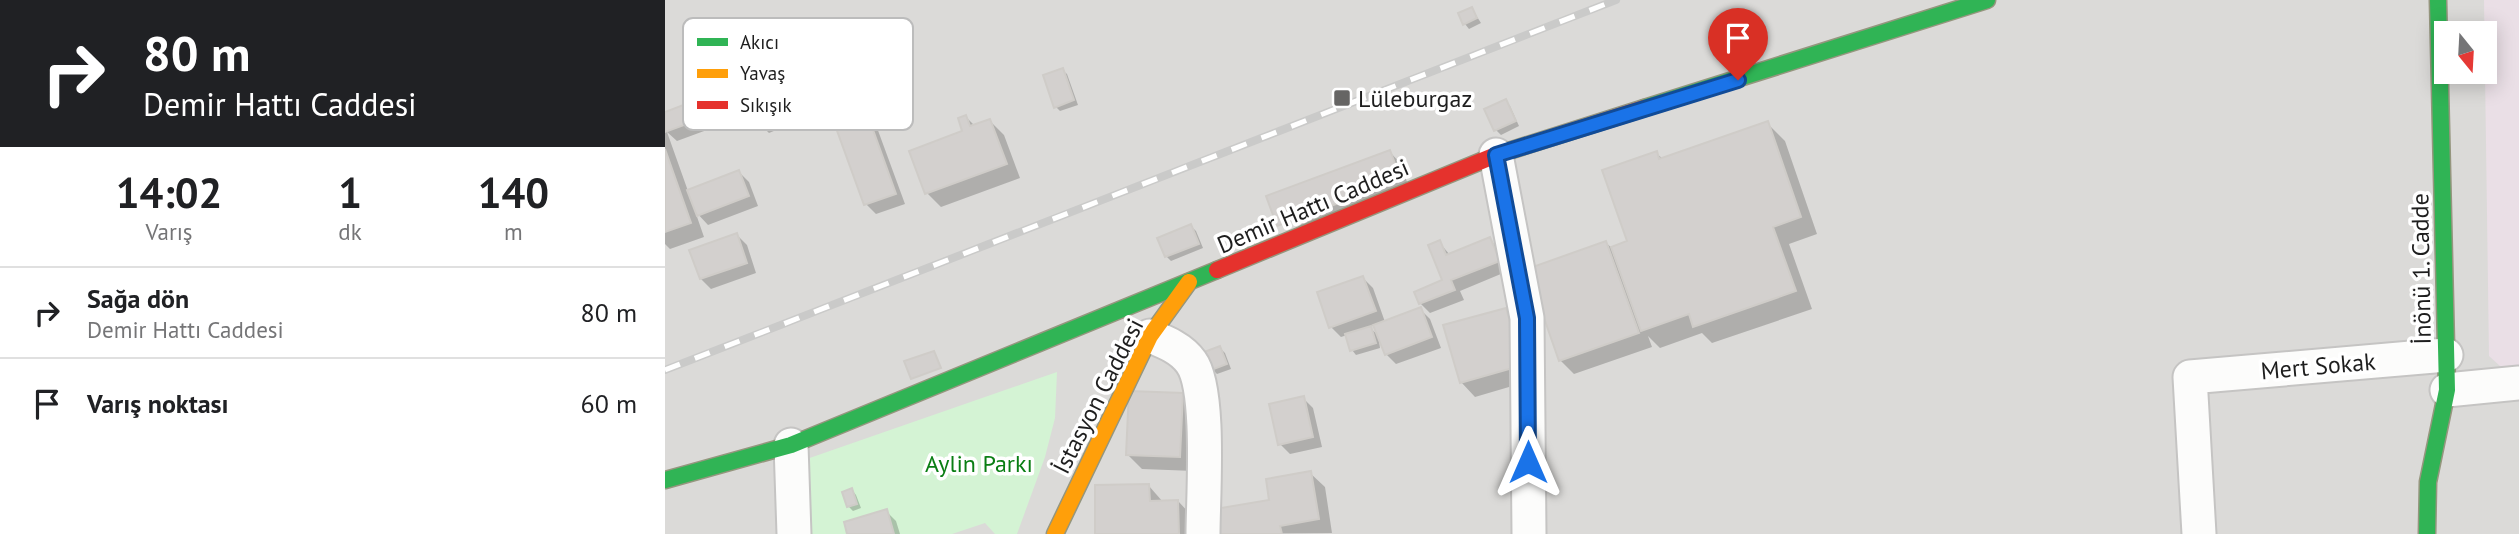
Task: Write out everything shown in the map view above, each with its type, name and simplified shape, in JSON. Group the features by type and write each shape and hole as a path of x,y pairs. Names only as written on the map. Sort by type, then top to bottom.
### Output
{"street":[{"name":"Demir Hattı Caddesi","path":"665,480 791,445 1496,155 1987,0"},
{"name":"İnönü 1. Cadde","path":"2427,534 2428,482 2447,390 2438,0"},
{"path":"1496,155 1527,318 1529,534"},
{"name":"İstasyon Caddesi","path":"1055,534 1150,336 1189,282"},
{"path":"1150,336 1173,345 1192,362 1204,401 1203,534"},
{"name":"Mert Sokak","path":"2199,534 2190,377 2446,355"},
{"path":"2447,390 2519,383"},
{"path":"791,445 794,534"}],"shaded area":[{"path":"665,0 2519,0 2519,534 665,534"},
{"path":"2484,0 2519,0 2519,366 2501,367 2489,356 2485,84 2497,84 2497,21 2484,21"}],"green space":[{"name":"Aylin Parkı","path":"1057,372 1055,418 1045,457 1017,534 995,534 985,523 952,534 805,534 801,461"}],"building":[{"path":"1472,7 1477,18 1463,25 1458,13"},
{"path":"1063,68 1074,100 1054,108 1043,75"},
{"path":"1506,99 1516,121 1494,131 1484,109"},
{"path":"683,105 683,125 665,132 665,112"},
{"path":"966,115 970,126 990,119 1007,164 925,194 909,151 962,131 958,118"},
{"path":"1768,121 1801,217 1773,227 1796,291 1693,327 1689,314 1641,331 1611,247 1627,241 1602,170 1657,151 1659,159"},
{"path":"837,130 873,130 896,194 864,205"},
{"path":"665,149 691,223 665,232"},
{"path":"1390,150 1401,180 1277,226 1266,196"},
{"path":"739,170 749,196 697,216 687,190"},
{"path":"1191,224 1199,244 1165,257 1157,238"},
{"path":"737,233 747,263 700,279 689,250"},
{"path":"1490,237 1500,261 1451,280 1455,290 1419,304 1414,292 1442,280 1428,245 1440,240 1446,255"},
{"path":"1606,241 1639,333 1559,361 1527,269"},
{"path":"1363,276 1376,311 1329,328 1317,292"},
{"path":"1421,307 1432,337 1385,355 1373,325"},
{"path":"1506,308 1523,365 1460,383 1443,325"},
{"path":"1371,326 1376,343 1350,351 1345,334"},
{"path":"1220,346 1227,364 1211,370 1204,352"},
{"path":"934,351 941,368 911,379 904,361"},
{"path":"1129,391 1183,393 1180,457 1126,455"},
{"path":"1304,396 1313,437 1278,445 1269,404"},
{"path":"1311,471 1319,519 1280,526 1282,534 1219,534 1215,509 1269,500 1266,479"},
{"path":"1149,484 1150,501 1178,500 1179,534 1095,534 1095,485"},
{"path":"852,488 857,504 847,507 842,492"},
{"path":"887,509 894,534 847,534 844,522"}],"railway":[{"path":"665,370 1616,0"}],"traffic: fast":[{"path":"1644,108 1987,0"},
{"path":"2427,534 2428,482 2447,390 2438,0"},
{"path":"665,480 791,445 1217,270"}],"traffic: slow":[{"path":"1055,534 1150,336 1189,282"}],"traffic: jam":[{"path":"1217,270 1496,155 1644,108"}],"place":[{"name":"Lüleburgaz","path":"1342,98"}],"route":[{"path":"1528,462 1527,318 1496,155 1738,80"}]}
